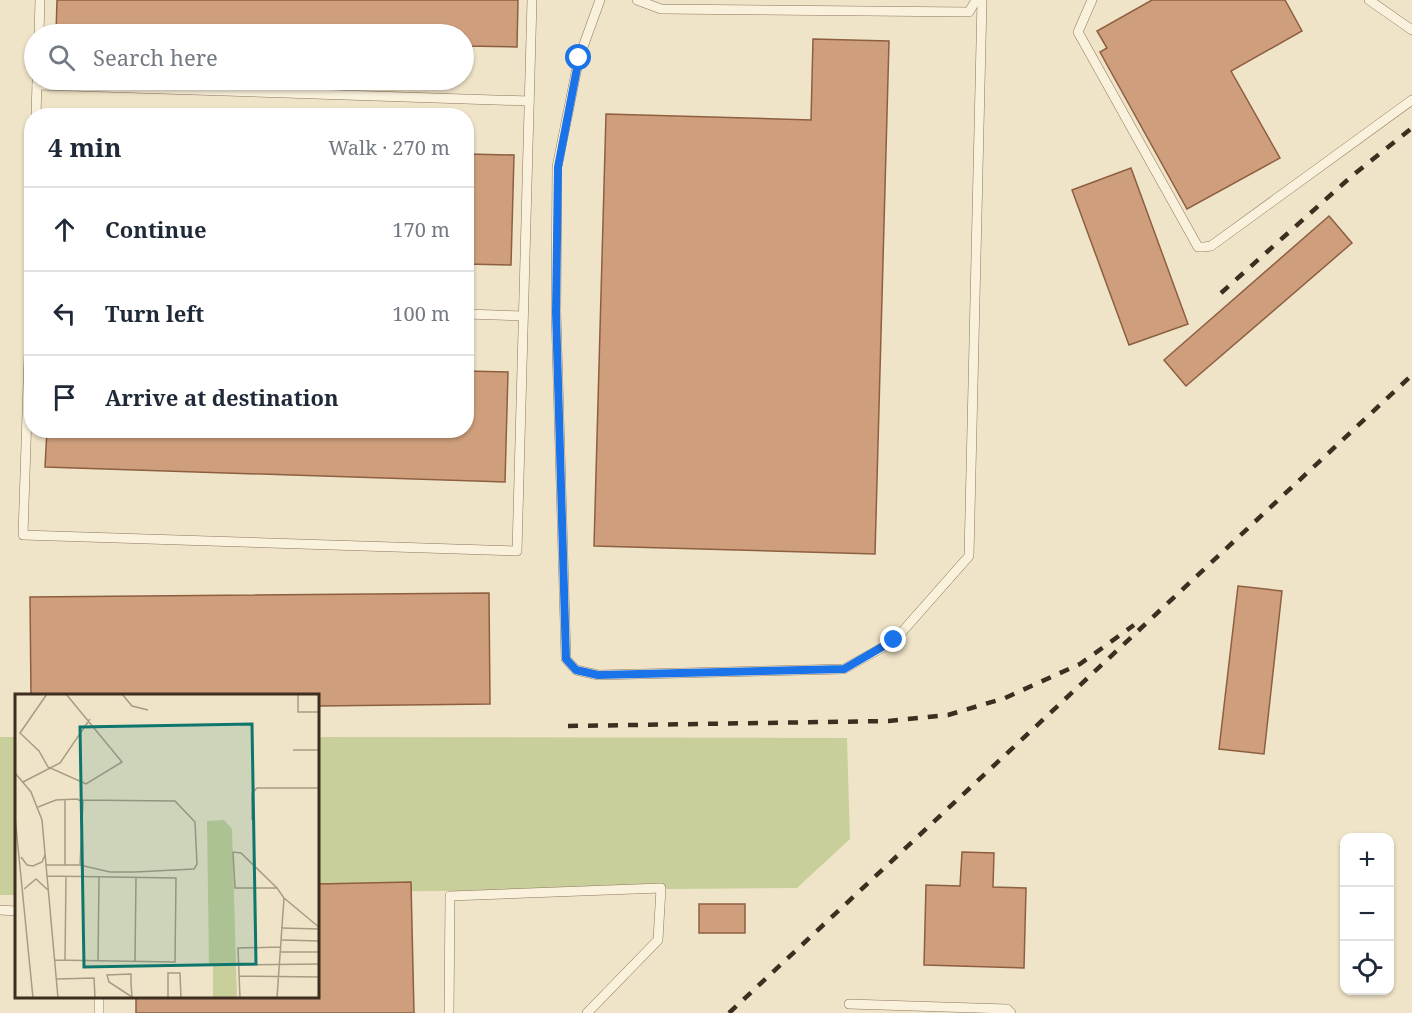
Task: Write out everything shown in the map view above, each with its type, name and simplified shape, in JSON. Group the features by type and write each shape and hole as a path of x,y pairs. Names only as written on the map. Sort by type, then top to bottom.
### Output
{"lane":[{"path":"39,24 40,0"},
{"path":"26,438 23,535 517,551 532,0"},
{"path":"600,0 579,58 558,167 556,312 566,659 576,670 598,675 844,669 894,640 969,556 982,0"},
{"path":"637,0 661,9 969,12 976,0"},
{"path":"1092,0 1078,32 1198,247 1211,246 1412,100"},
{"path":"1369,0 1412,30"},
{"path":"36,108 37,90"},
{"path":"256,90 529,100"},
{"path":"474,314 524,316"},
{"path":"449,1013 450,896 661,888 658,940 587,1013"},
{"path":"849,1004 1007,1009 1011,1013"}],"green space":[{"path":"0,737 15,737 15,895 0,895"},
{"path":"320,737 847,738 850,839 797,888 320,892"}],"building":[{"path":"57,0 518,0 517,47 474,46 474,24 56,24"},
{"path":"1152,0 1285,0 1302,31 1231,71 1280,158 1187,209 1100,52 1107,48 1097,31"},
{"path":"813,39 889,41 875,554 594,546 606,114 811,120"},
{"path":"474,154 514,155 511,265 474,264"},
{"path":"1131,168 1188,324 1129,345 1072,190"},
{"path":"1329,216 1352,243 1186,386 1164,360"},
{"path":"474,371 508,372 505,482 45,467 47,438 474,438"},
{"path":"1238,586 1282,591 1264,754 1219,749"},
{"path":"489,593 490,704 320,706 320,694 31,694 30,597"},
{"path":"962,852 994,853 993,887 1026,888 1024,968 924,965 926,885 960,886"},
{"path":"411,882 414,1013 136,1013 136,998 320,998 320,884"},
{"path":"699,904 745,904 745,933 699,933"}],"railway":[{"path":"1221,293 1353,175 1412,128"},
{"path":"729,1013 1412,375"},
{"path":"568,726 889,721 948,715 1005,698 1080,664 1134,625"}],"route":[{"path":"579,58 558,167 556,312 566,659 576,670 598,675 844,669 894,640"}]}
